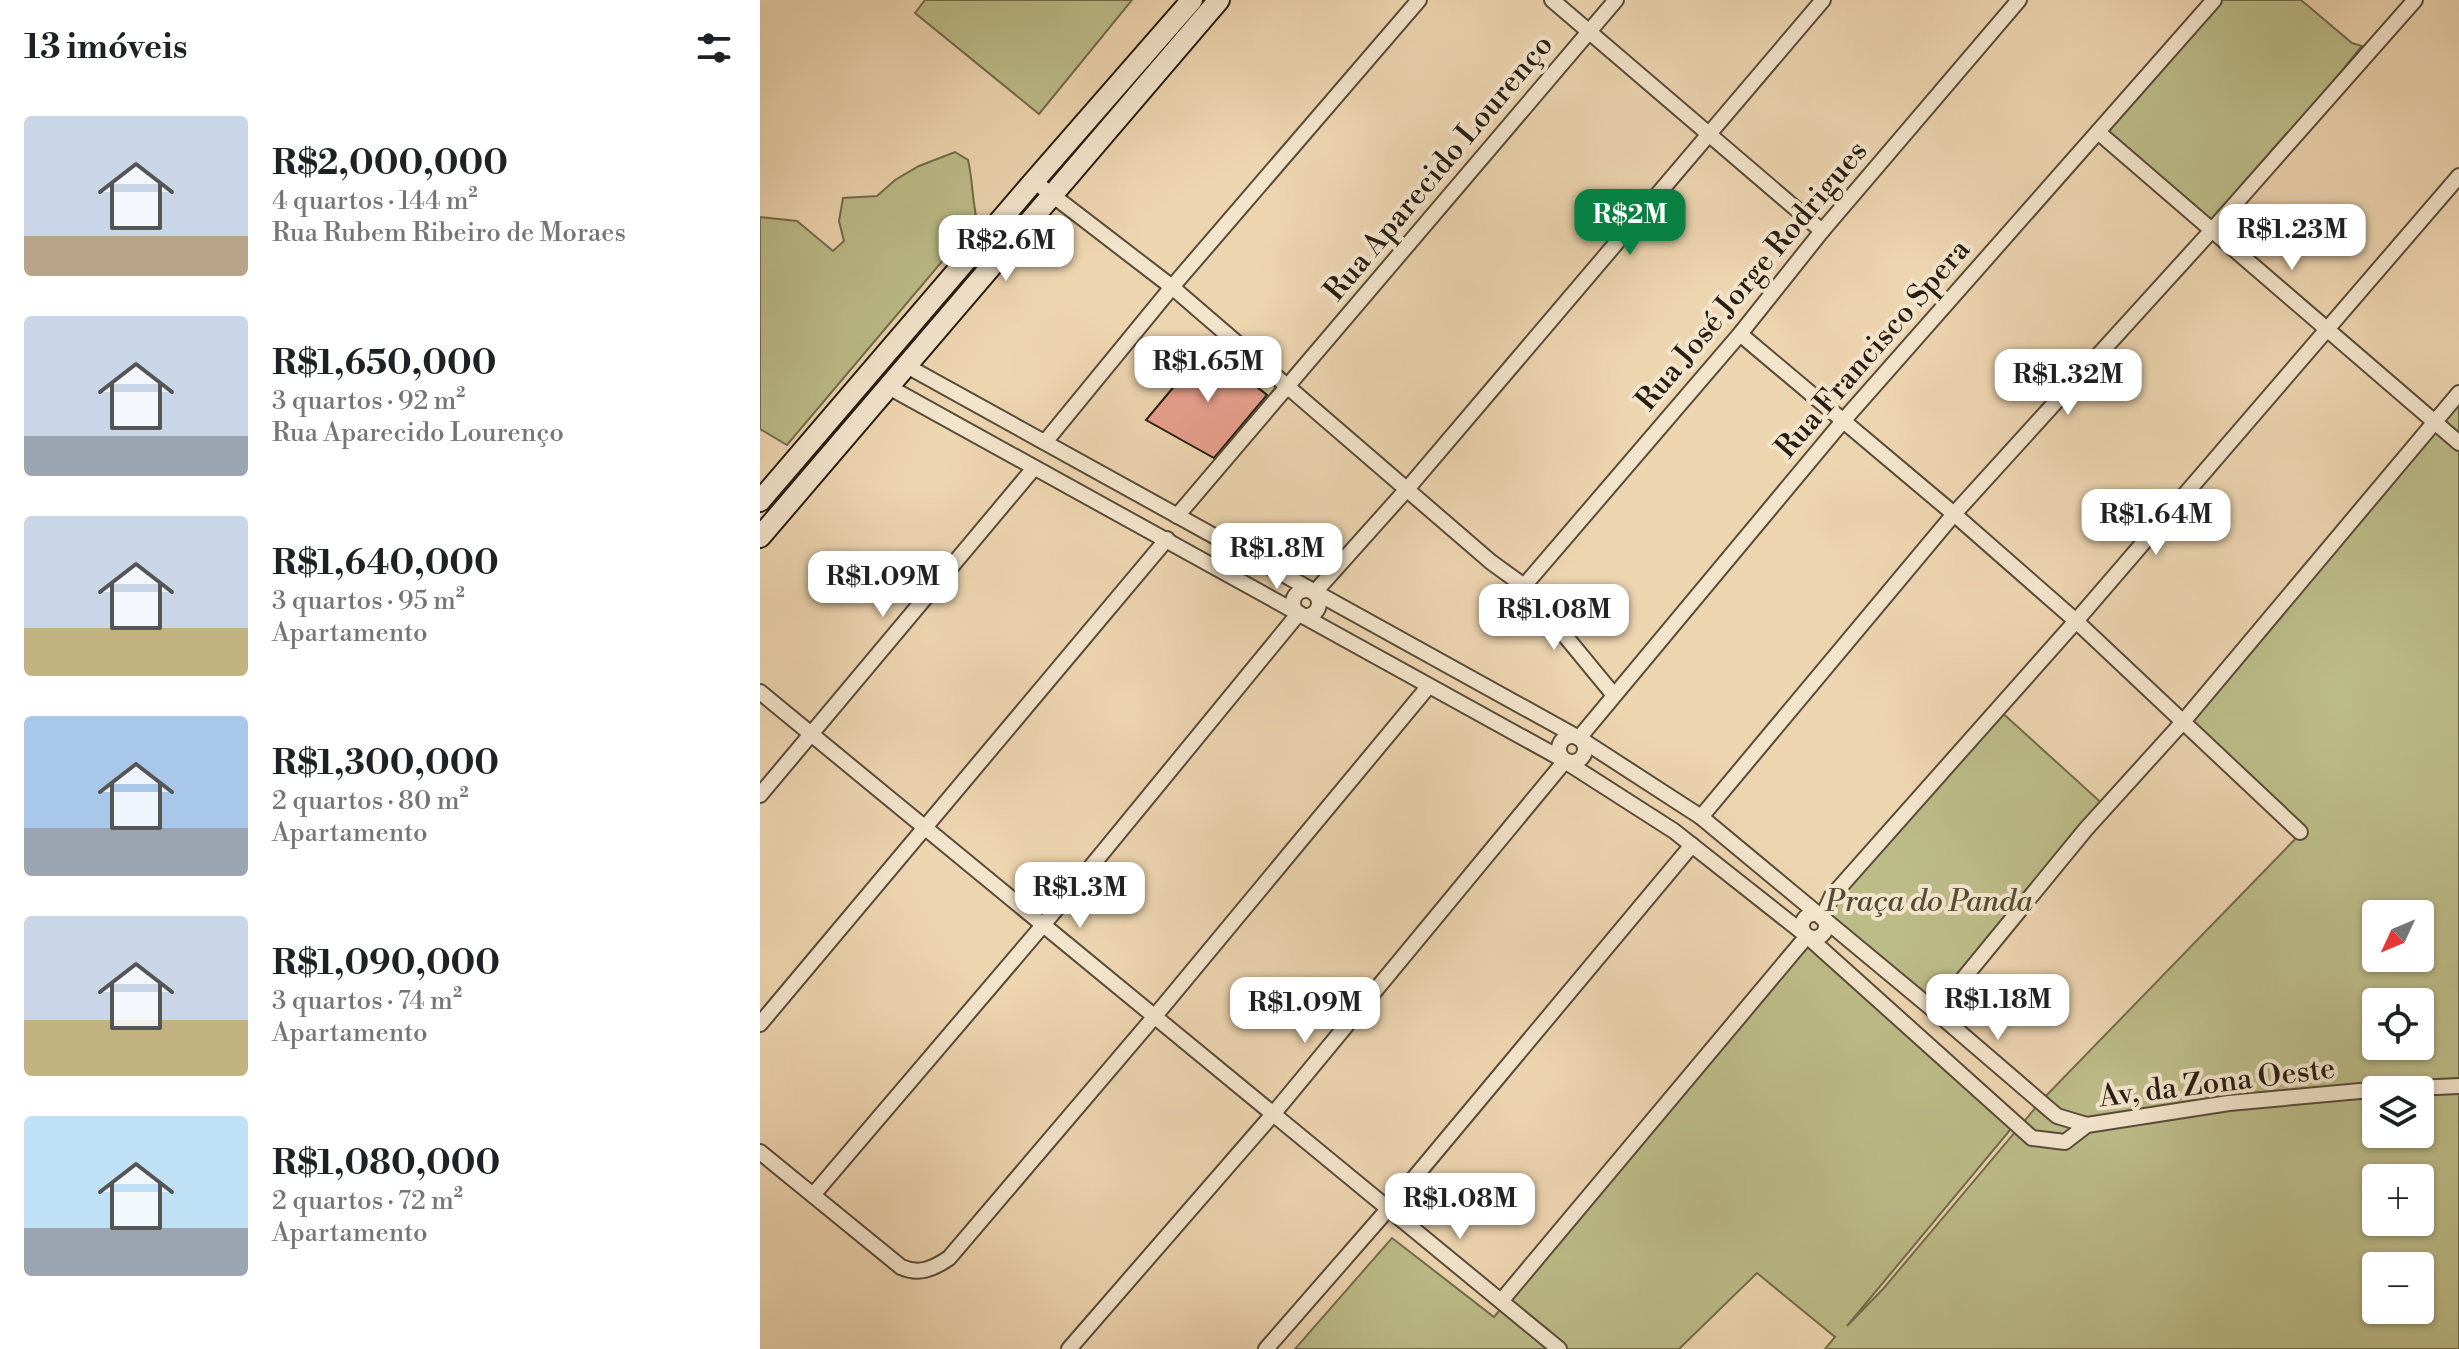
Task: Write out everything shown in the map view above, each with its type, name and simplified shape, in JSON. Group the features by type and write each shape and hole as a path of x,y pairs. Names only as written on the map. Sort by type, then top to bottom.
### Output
{"main road":[{"path":"760,501 1192,0"},
{"path":"760,537 1219,0"},
{"path":"899,338 911,359"}],"street":[{"path":"1045,442 1172,287 1419,0"},
{"path":"1552,0 1822,231"},
{"name":"Rua Aparecido Lourenço","path":"1177,516 1616,0"},
{"path":"1299,613 1294,604 1298,593 1314,593 1408,488 1823,0"},
{"name":"Rua José Jorge Rodrigues","path":"1524,586 2019,0"},
{"name":"Rua Francisco Spera","path":"1565,761 1582,758 1585,750 1579,738 1613,694 1843,421 2214,0"},
{"path":"1701,817 1954,514 2213,229 2415,0"},
{"path":"2098,132 2459,443"},
{"path":"1807,936 1814,939 1822,936 1826,925 1822,918 1832,896 2076,621 2459,176"},
{"path":"1034,181 1172,287 1491,562 1524,586 1613,694"},
{"path":"1740,334 2076,621 2300,832"},
{"name":"Av, da Zona Oeste","path":"911,359 1045,442 1579,738 1701,817 2057,1116 2087,1125 2229,1103 2371,1090 2459,1086"},
{"path":"887,386 1565,761 1674,831 1807,936 2032,1138 2065,1142 2087,1125"},
{"path":"1936,1012 2086,829 2182,723 2459,393"},
{"path":"760,795 1034,468"},
{"path":"760,1024 1167,539"},
{"path":"813,1195 1044,924 1299,613"},
{"path":"760,1152 901,1267 918,1271 938,1266 949,1258 1155,1016 1428,687"},
{"path":"760,692 1559,1349"},
{"path":"1069,1349 1274,1113 1565,761"},
{"path":"1266,1349 1389,1208 1692,845"},
{"path":"1502,1300 1807,936"}],"green space":[{"path":"925,0 1132,0 1039,114 915,13"},
{"path":"2219,0 2301,0 2352,43 2362,46 2213,229 2098,132"},
{"path":"955,152 968,160 977,220 787,445 760,429 760,217 797,221 833,251 844,241 839,221 843,198 877,196 895,180 919,166"},
{"path":"2459,398 2459,1349 1825,1349 1835,1337 1757,1273 1679,1349 1295,1349 1392,1238 1494,1317 1810,942 2015,1124 1847,1326 1883,1289 2042,1100 2304,830 2186,721"},
{"name":"Praça do Panda","path":"1998,709 2106,807 1936,1012 1824,921 1832,896"}],"building":[{"path":"1207,347 1267,395 1214,458 1146,420"}]}
